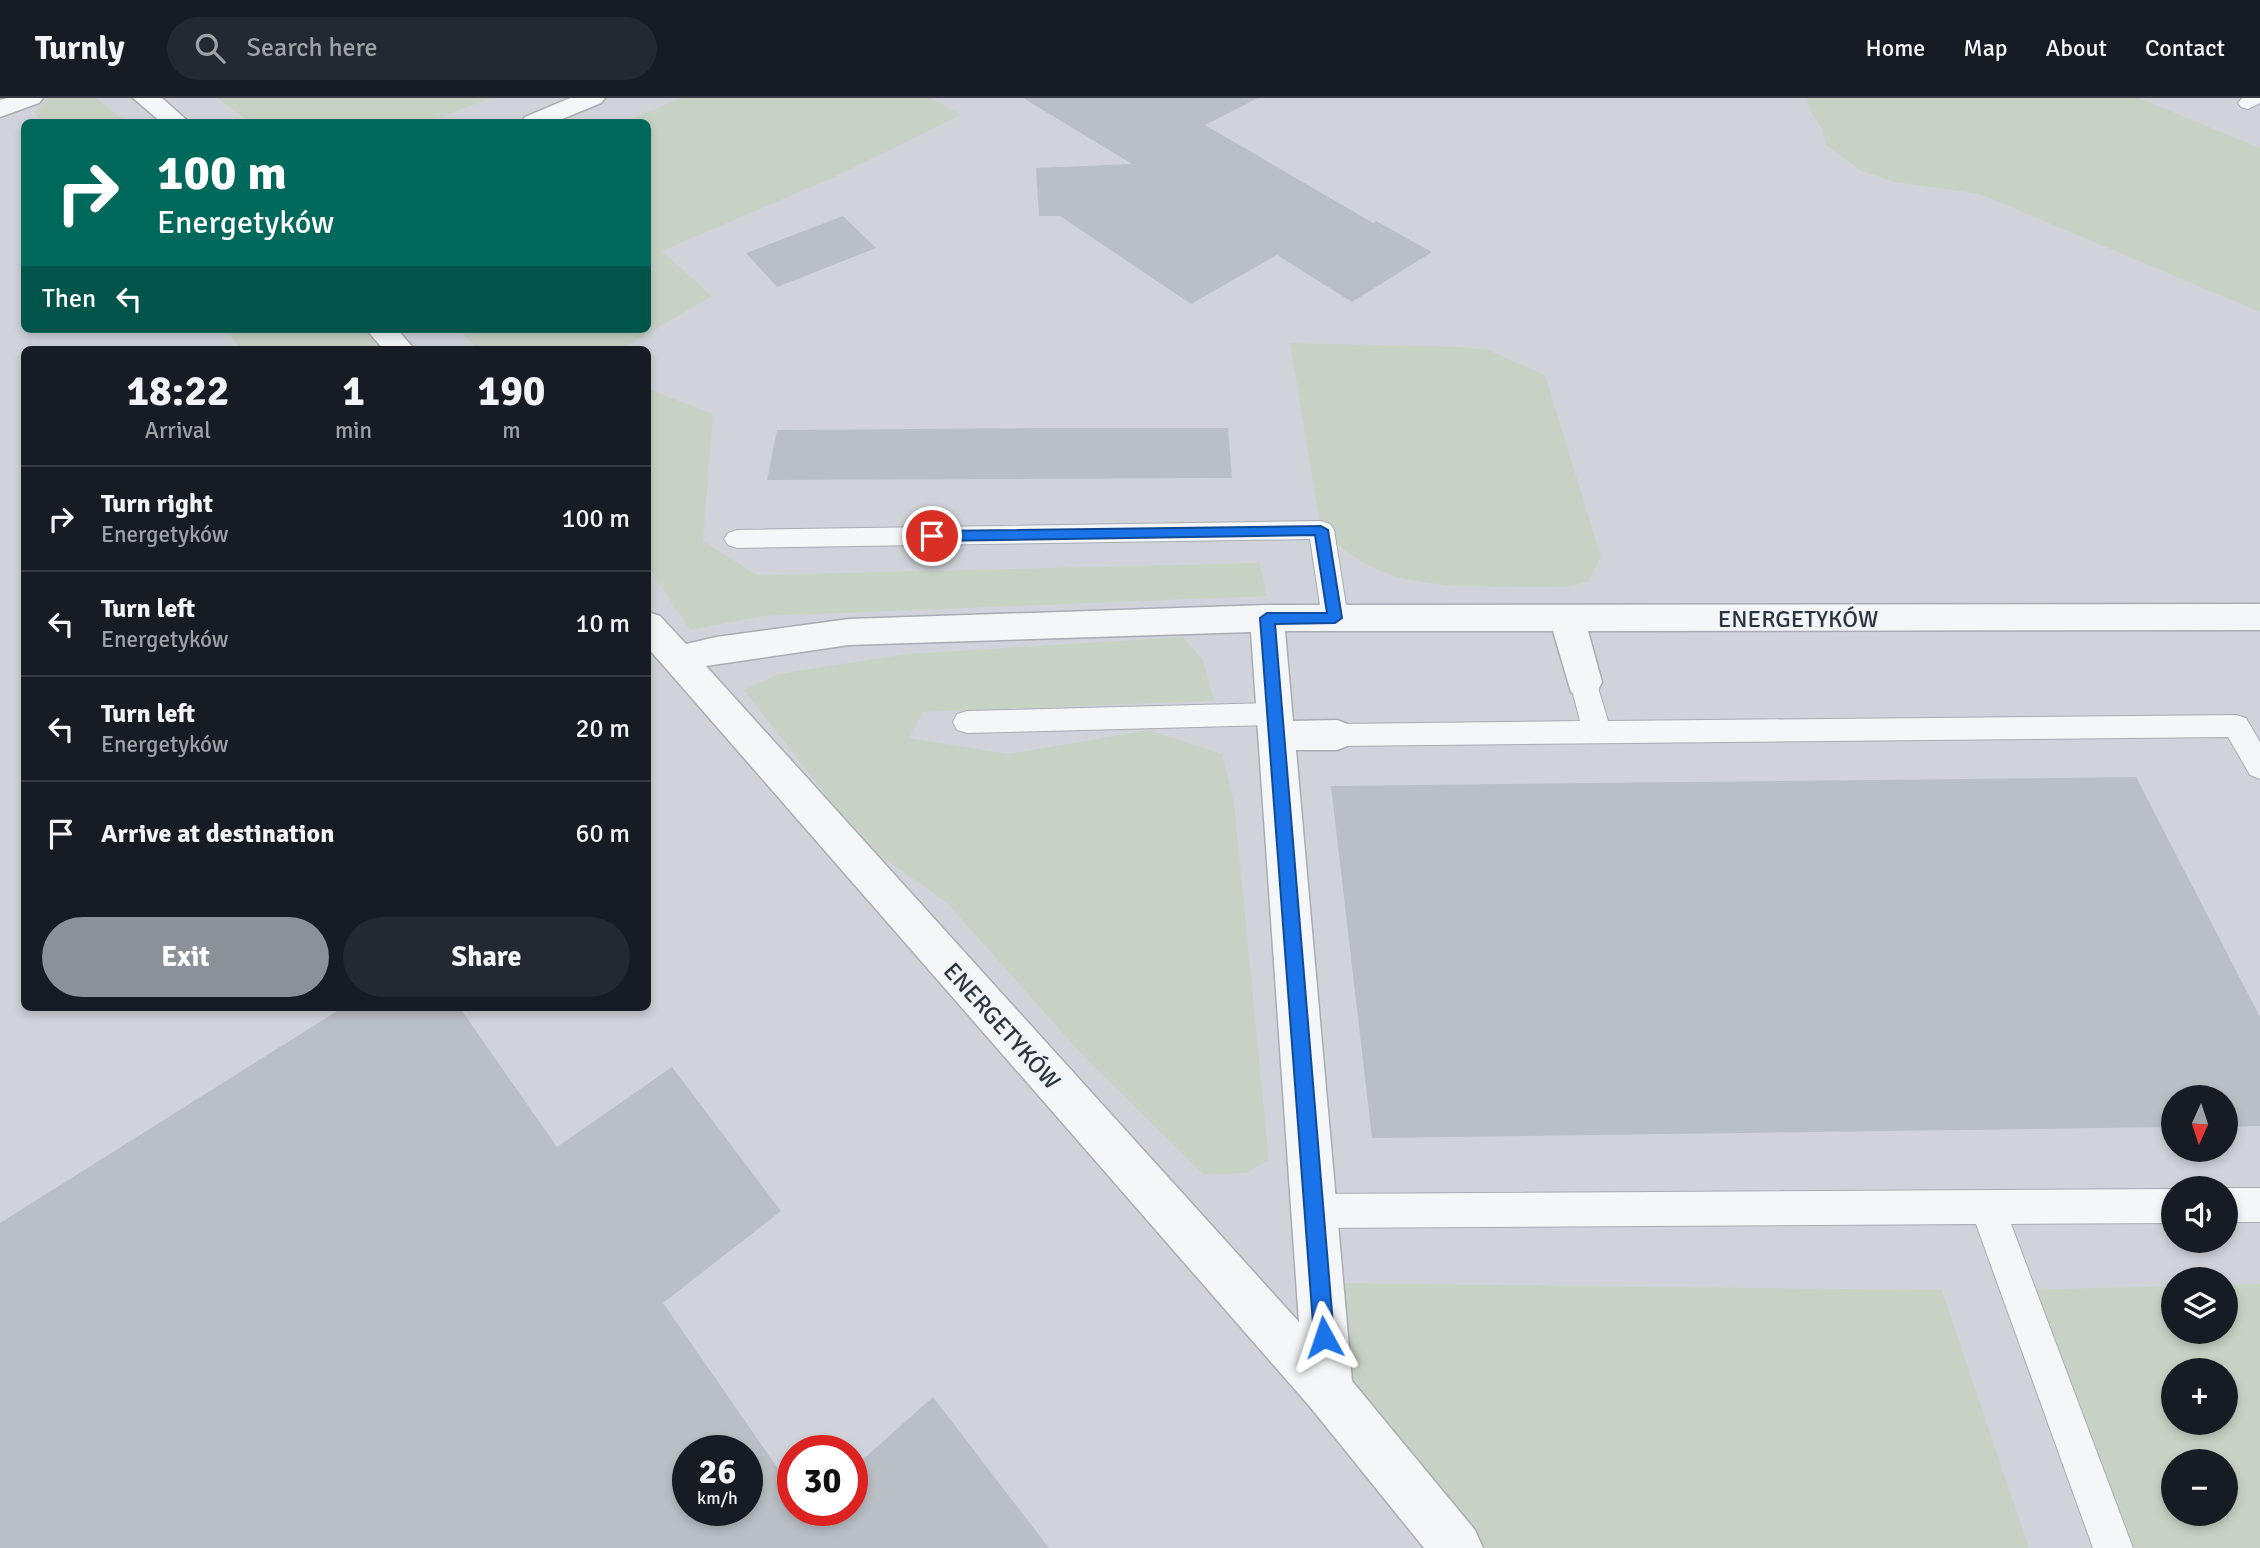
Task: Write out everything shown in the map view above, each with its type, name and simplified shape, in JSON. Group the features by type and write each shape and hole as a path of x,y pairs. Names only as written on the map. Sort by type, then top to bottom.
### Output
{"street":[{"path":"0,109 30,98"},
{"path":"146,98 172,119"},
{"path":"541,119 592,98"},
{"name":"ENERGETYKÓW","path":"678,659 716,650 849,632 1267,618 2260,617"},
{"path":"1267,618 1328,1391"},
{"path":"1568,619 1584,682"},
{"name":"ENERGETYKÓW","path":"651,628 1328,1391 1457,1548"},
{"path":"1276,725 1337,735"}],"lane":[{"path":"737,539 1321,530 1335,618"},
{"path":"1584,682 1597,733"},
{"path":"967,722 1276,725"},
{"path":"1337,735 2236,726 2260,767"},
{"path":"2238,1205 2260,1205"},
{"path":"1314,1211 2161,1206"},
{"path":"1987,1207 2113,1548"}],"shaded area":[{"path":"0,98 2260,98 2260,1548 0,1548"}],"green space":[{"path":"47,98 96,98 122,119 38,119 35,112"},
{"path":"217,98 491,98 436,119 246,119"},
{"path":"681,98 932,98 961,115 832,178 662,251 712,296 651,332 651,119 632,119"},
{"path":"1807,98 2139,98 2260,148 2260,312 1980,194 1895,182 1861,171 1826,145"},
{"path":"228,333 386,333 398,346 239,346"},
{"path":"463,333 649,333 627,346 474,346"},
{"path":"1290,343 1464,347 1488,350 1545,375 1601,557 1588,582 1565,587 1426,583 1383,572 1343,548 1321,530"},
{"path":"651,390 713,414 703,541 757,575 1259,563 1268,596 764,616 690,630 651,571"},
{"path":"1183,637 1203,660 1214,701 923,712 909,738 1008,754 1149,730 1222,754 1234,803 1269,1160 1246,1173 1204,1175 1085,1058 947,903 864,844 744,690 778,674 907,654"},
{"path":"1319,1283 1942,1290 2029,1548 1457,1548 1328,1391"},
{"path":"2260,1284 2260,1548 2113,1548 2017,1290 2161,1286 2161,1344 2238,1344 2238,1285"}],"building":[{"path":"1023,98 1258,98 1205,125 1373,223 1376,221 1432,252 1352,302 1277,255 1191,304 1060,216 1039,216 1036,168 1132,164"},
{"path":"843,216 876,248 777,287 746,253"},
{"path":"1228,428 1232,478 767,480 777,430"},
{"path":"2136,777 2260,1017 2260,1126 2238,1127 2238,1085 2161,1085 2161,1127 1372,1138 1331,786"},
{"path":"337,1011 462,1011 557,1147 672,1067 781,1211 663,1303 755,1435 672,1435 672,1526 763,1526 763,1447 777,1467 777,1526 868,1526 868,1455 933,1397 1049,1548 0,1548 0,1223"}],"route":[{"path":"932,536 1321,530 1335,618 1267,618 1324,1337"}]}
